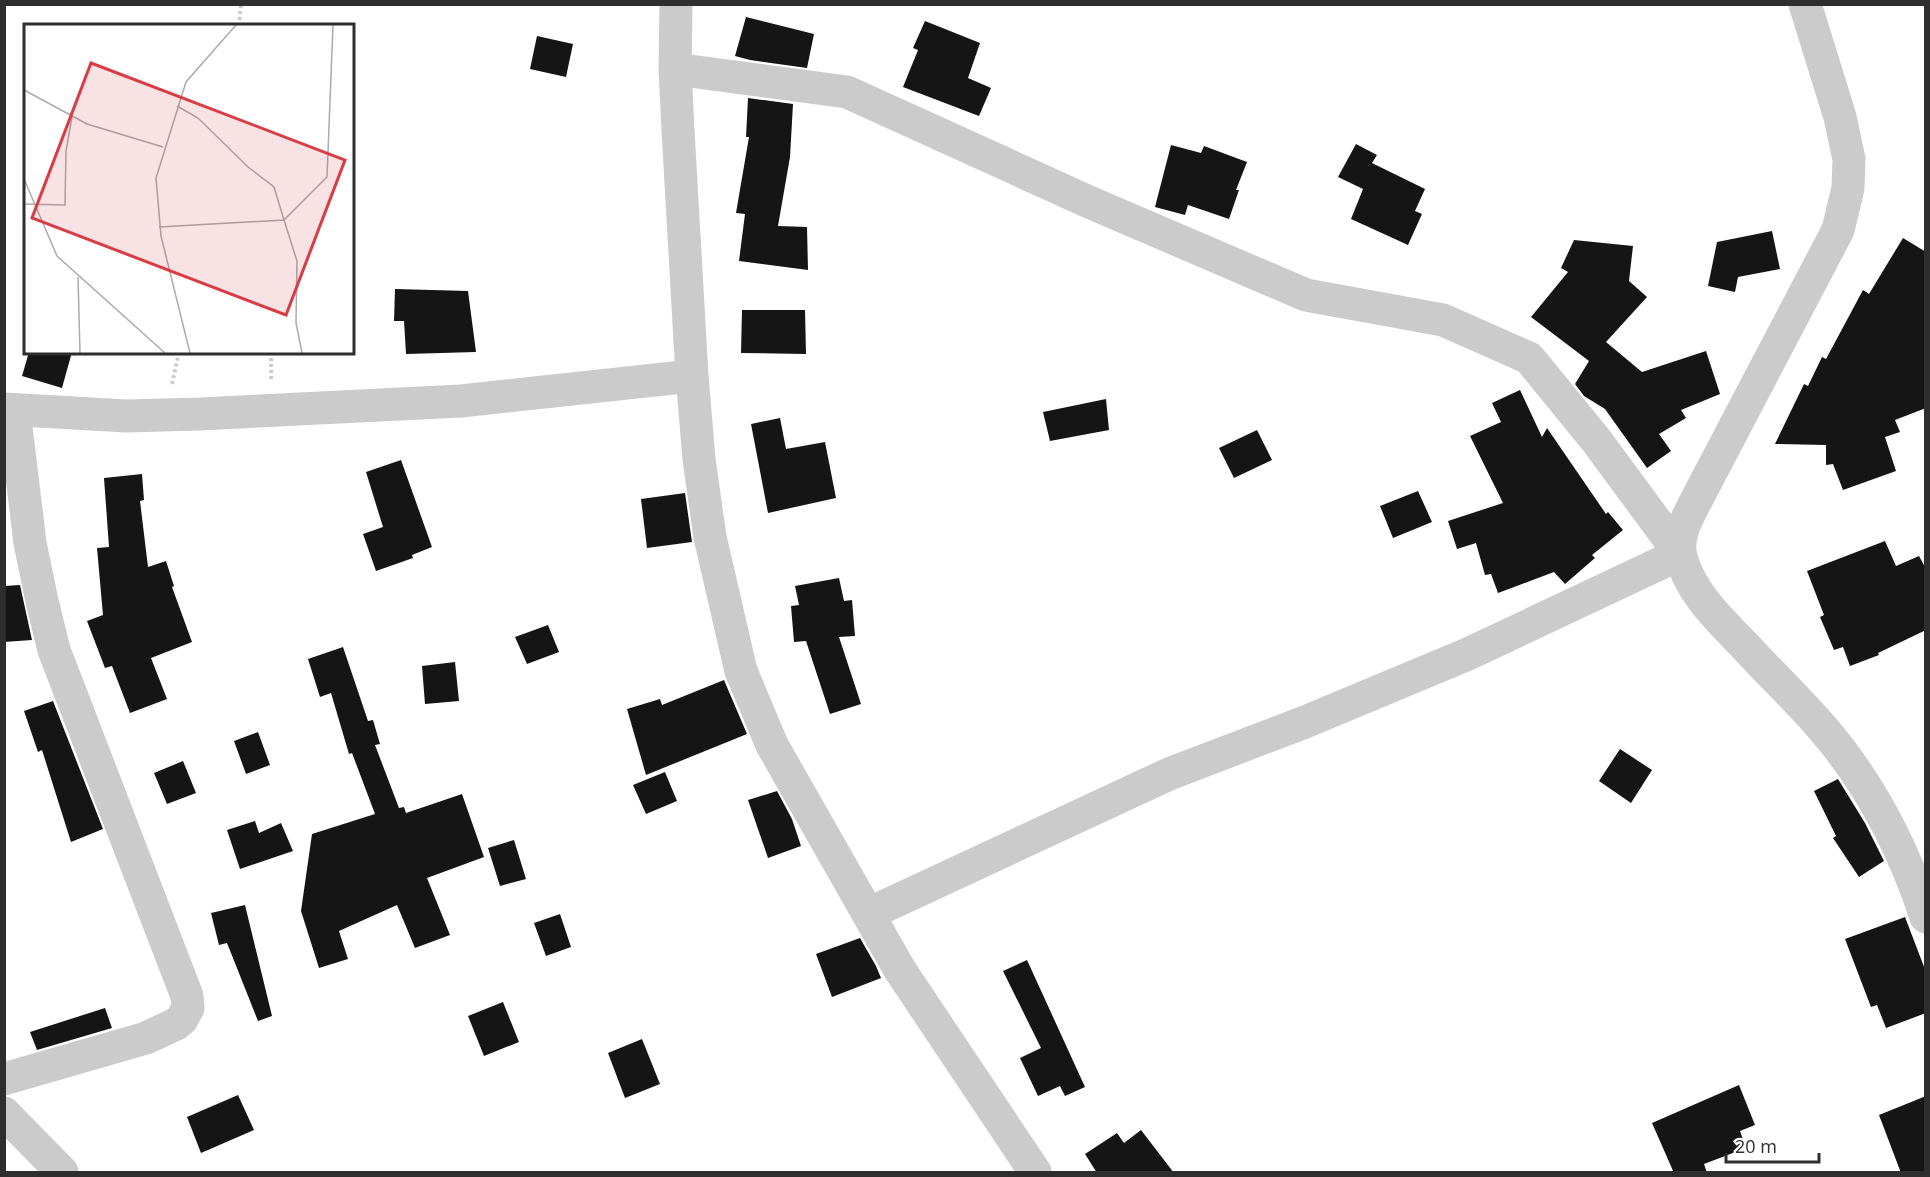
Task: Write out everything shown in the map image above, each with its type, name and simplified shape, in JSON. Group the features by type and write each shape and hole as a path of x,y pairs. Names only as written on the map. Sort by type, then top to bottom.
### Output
{"street":[{"path":"676,4 675,69 692,376 699,459 710,537 741,671 772,745 900,970 1035,1173"},
{"path":"1680,554 1682,529 1838,230 1848,188 1849,159 1840,117 1805,4"},
{"path":"675,69 847,92 1089,202 1306,295 1443,320 1529,358 1596,440 1680,554 1688,578 1706,606 1840,749 1870,792 1926,917"},
{"path":"4,1079 146,1038 176,1024 188,1008 187,996 54,650 30,543 9,410 126,416 437,402 692,376"},
{"path":"868,914 1169,774 1305,722 1468,654 1680,554"},
{"path":"4,1113 62,1173"}],"path":[{"path":"239,24 241,4"}],"building":[{"path":"746,17 814,34 807,68 735,56"},
{"path":"925,21 980,43 968,78 991,88 979,116 903,87 918,50 913,48"},
{"path":"537,36 573,44 566,77 530,69"},
{"path":"748,98 793,104 790,157 778,226 807,227 808,270 739,261 745,214 736,213 749,137 746,137"},
{"path":"1356,144 1377,155 1372,163 1425,189 1415,211 1422,214 1408,245 1351,219 1363,189 1338,177"},
{"path":"1171,145 1201,153 1204,146 1247,162 1236,190 1239,190 1229,219 1188,205 1185,215 1155,207"},
{"path":"1772,231 1780,269 1738,277 1735,292 1708,286 1717,242"},
{"path":"1903,238 1926,252 1926,408 1895,420 1900,432 1885,437 1896,471 1843,490 1833,464 1826,465 1826,445 1775,444 1804,384 1808,386 1822,357 1826,359 1863,290 1869,294"},
{"path":"1574,240 1633,246 1629,281 1647,297 1606,342 1642,372 1706,351 1720,394 1681,410 1686,418 1659,434 1671,451 1647,468 1605,409 1584,396 1575,384 1589,361 1531,317 1568,272 1561,268"},
{"path":"395,289 468,291 476,352 406,354 404,321 394,321"},
{"path":"742,310 805,310 806,354 741,353"},
{"path":"28,354 71,354 62,388 22,376"},
{"path":"1520,390 1542,437 1547,428 1606,514 1608,512 1623,530 1592,555 1595,558 1565,584 1554,572 1498,593 1491,574 1485,575 1476,543 1457,549 1448,521 1503,503 1470,436 1501,422 1492,403"},
{"path":"1106,399 1109,430 1050,441 1043,412"},
{"path":"780,418 786,449 825,442 836,498 768,513 751,424"},
{"path":"1257,430 1272,460 1234,478 1219,448"},
{"path":"401,460 432,547 412,555 413,558 376,571 363,534 383,527 366,472"},
{"path":"142,474 144,500 140,501 148,567 166,561 174,586 172,587 192,642 151,658 167,699 130,713 112,666 105,668 87,621 103,615 97,548 109,547 104,478"},
{"path":"1418,491 1432,522 1393,538 1380,506"},
{"path":"685,493 692,542 647,548 641,499"},
{"path":"1885,541 1896,566 1919,556 1926,569 1926,630 1878,653 1879,655 1850,666 1843,647 1834,650 1820,617 1824,615 1807,571"},
{"path":"839,578 844,601 852,600 855,636 839,637 861,704 830,714 806,641 794,642 791,606 799,605 795,586"},
{"path":"20,585 32,640 4,642 4,586"},
{"path":"548,625 559,652 527,664 515,637"},
{"path":"343,647 368,721 373,720 380,744 375,745 399,808 404,807 406,813 462,794 484,857 427,878 450,935 415,948 397,905 339,931 348,959 319,968 301,911 312,834 375,814 352,753 349,754 331,693 320,697 308,659"},
{"path":"455,662 459,701 425,704 422,666"},
{"path":"724,680 747,734 646,775 627,709 660,699 662,705"},
{"path":"53,701 103,829 71,842 42,750 38,752 24,711"},
{"path":"258,732 270,765 246,774 234,741"},
{"path":"1620,749 1652,770 1631,803 1599,781"},
{"path":"183,761 196,793 167,804 154,773"},
{"path":"665,772 677,801 646,814 633,785"},
{"path":"1838,779 1865,823 1884,861 1859,877 1833,838 1836,836 1814,791"},
{"path":"777,791 792,819 801,846 768,858 748,800"},
{"path":"255,821 259,833 281,823 293,851 240,869 227,830"},
{"path":"514,840 526,879 500,886 488,848"},
{"path":"245,905 272,1016 258,1021 227,943 219,945 211,913"},
{"path":"560,914 571,947 546,956 534,923"},
{"path":"1905,917 1926,972 1926,1013 1886,1028 1877,1005 1871,1007 1845,939"},
{"path":"860,938 881,978 832,997 816,954"},
{"path":"1027,960 1085,1087 1065,1096 1060,1086 1038,1096 1020,1058 1041,1048 1003,971"},
{"path":"503,1002 519,1042 484,1056 468,1016"},
{"path":"105,1008 112,1028 37,1050 30,1032"},
{"path":"642,1039 660,1084 625,1098 608,1053"},
{"path":"1739,1085 1755,1125 1740,1131 1746,1148 1704,1164 1707,1173 1674,1173 1652,1123"},
{"path":"238,1095 254,1130 201,1153 187,1117"},
{"path":"1926,1096 1926,1173 1901,1173 1879,1115"},
{"path":"1141,1130 1174,1173 1097,1173 1085,1154 1117,1133 1124,1143"}]}
